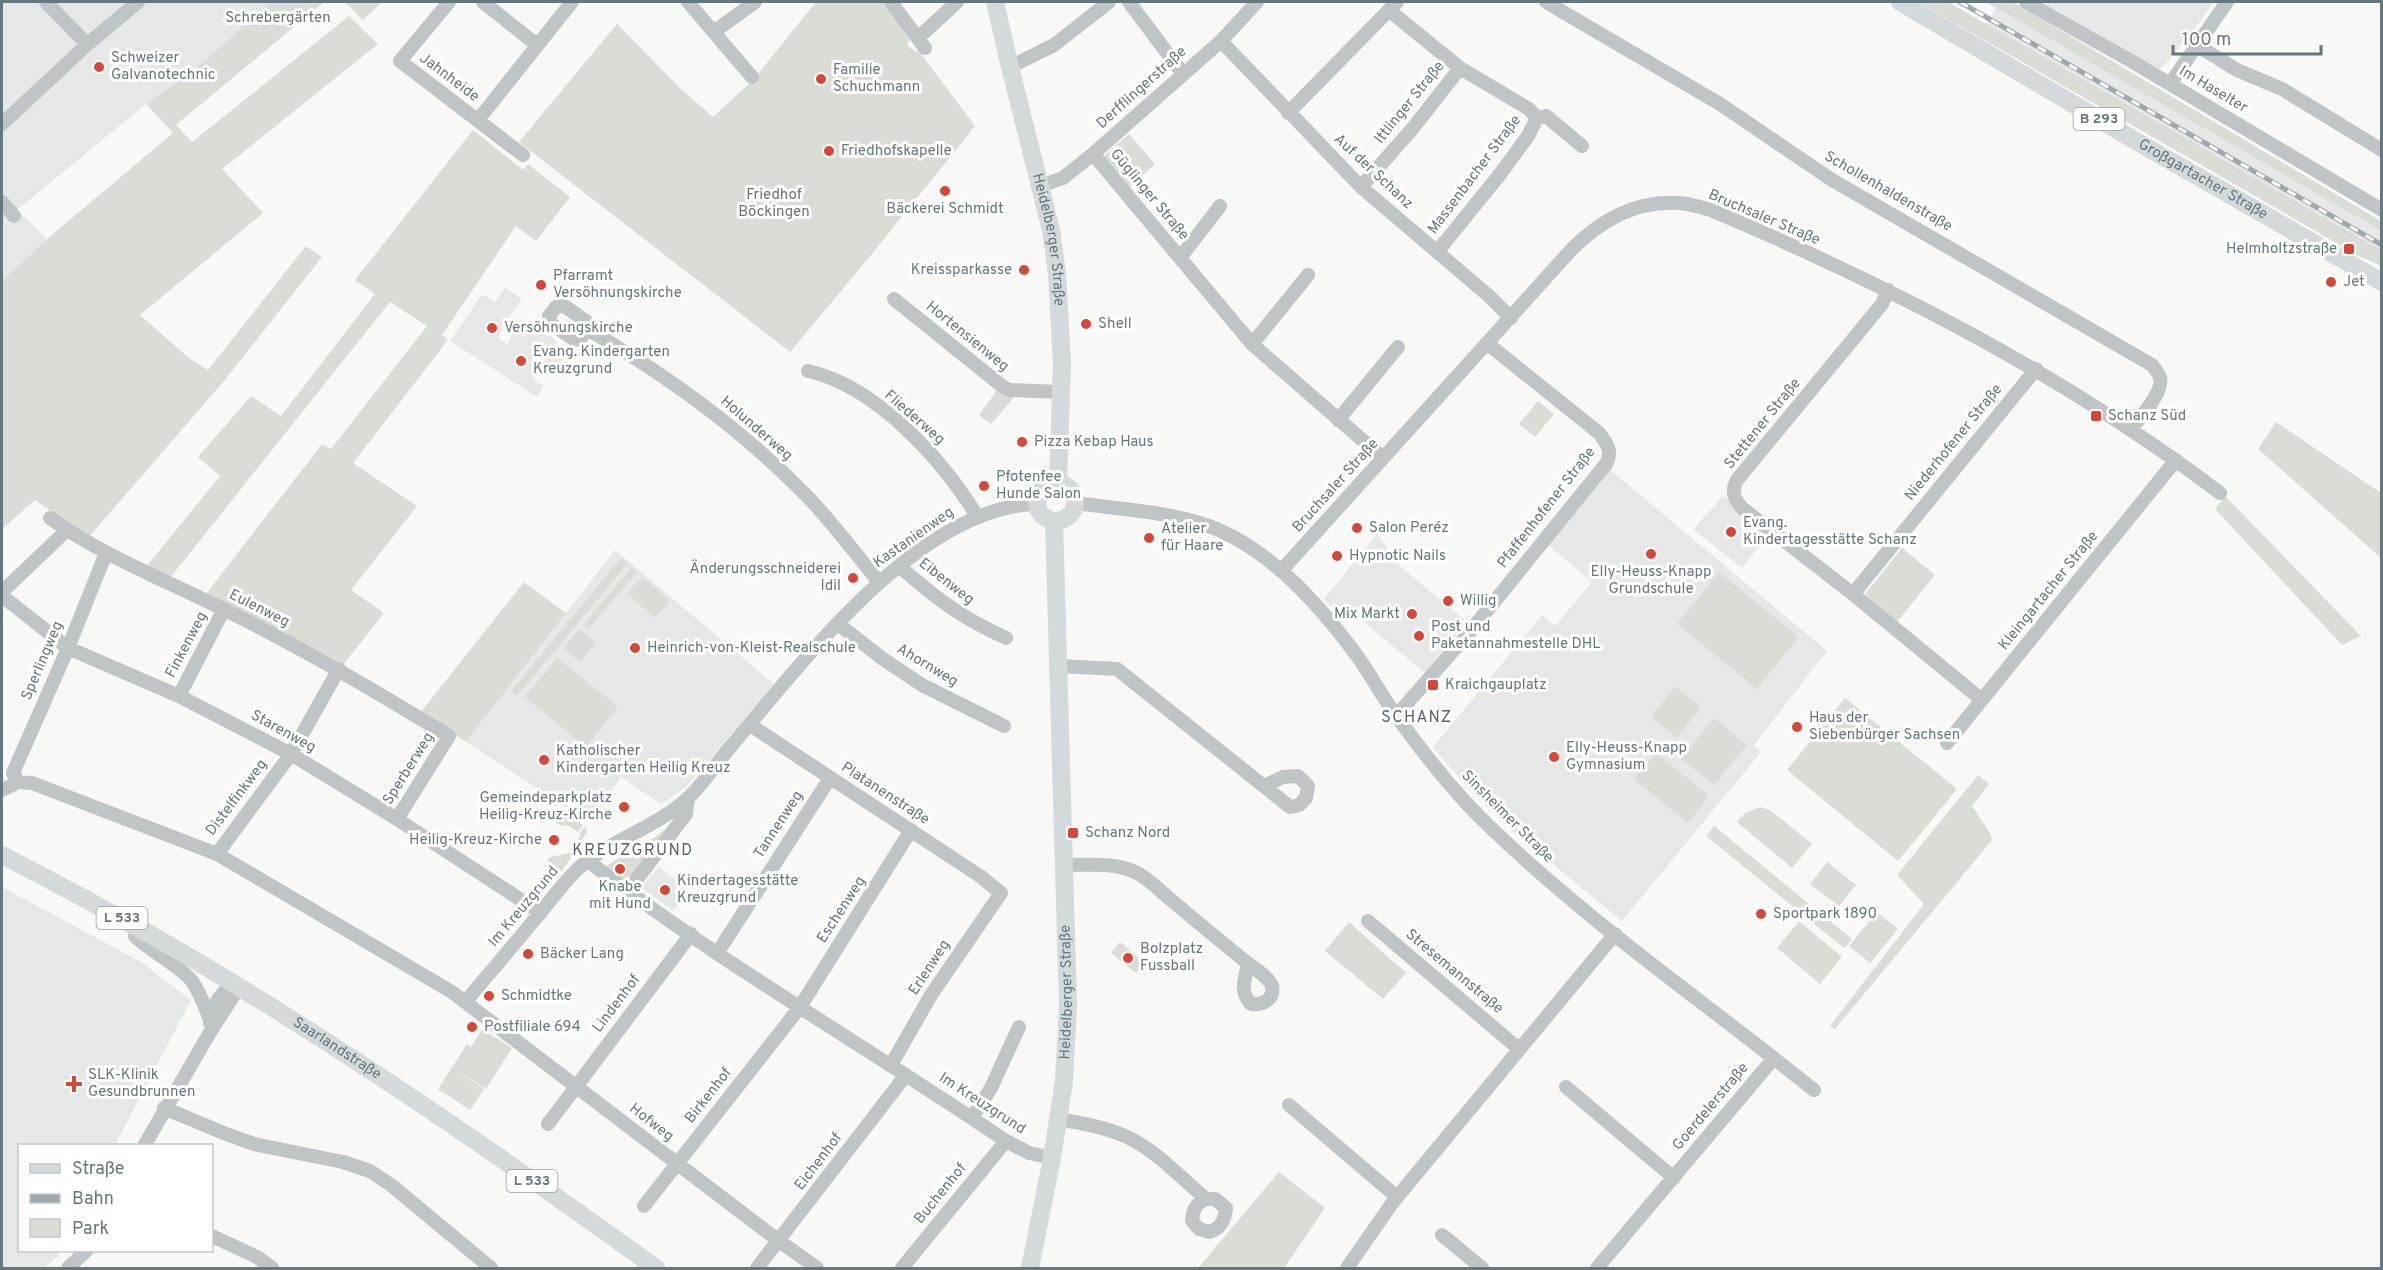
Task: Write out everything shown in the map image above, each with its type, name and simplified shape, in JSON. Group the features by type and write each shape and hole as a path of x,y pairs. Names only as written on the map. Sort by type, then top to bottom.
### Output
{"main road":[{"name":"Heidelberger Straße","path":"995,2 1051,230 1057,273 1062,363 1058,483"},
{"name":"Großgartacher Straße","path":"1900,2 2141,144 2377,276"},
{"path":"1058,483 1067,486 1074,494 1076,503 1072,513 1064,520 1054,521 1046,518 1040,512 1037,504 1043,489 1050,484 1058,483"},
{"name":"Heidelberger Straße","path":"1030,1269 1052,1158 1064,1081 1068,1006 1054,521"},
{"name":"Saarlandstraße","path":"2,855 114,914 233,991 401,1102 639,1269"},
{"name":"Saarlandstraße","path":"2,865 233,991 456,1128 656,1269"}],"street":[{"path":"46,2 87,44"},
{"path":"2,124 87,44 138,2"},
{"name":"Jahnheide","path":"450,2 400,61 523,155"},
{"path":"483,2 537,45"},
{"name":"Jahnheide","path":"478,120 572,2"},
{"path":"688,2 752,77"},
{"path":"715,31 755,2"},
{"path":"891,2 921,43 957,2"},
{"path":"1010,67 1054,45 1109,2"},
{"path":"1129,2 1183,74"},
{"name":"Derfflingerstraße","path":"1040,186 1063,178 1093,154 1221,41 1257,2"},
{"name":"Schollenhaldenstraße","path":"1546,2 1714,100 1832,180 2152,365 2160,376 2161,385 2148,409 2132,429"},
{"name":"Im Haselter","path":"2026,2 2170,84 2382,210"},
{"path":"2170,84 2227,2"},
{"path":"1288,113 1394,6 1460,68 1529,109 1537,118 1546,116 1581,146"},
{"name":"Auf der Schanz","path":"1221,41 1361,187 1489,296 1511,318"},
{"path":"2198,46 2237,70 2282,89 2382,150"},
{"name":"Ittlinger Straße","path":"1361,187 1413,128 1460,68"},
{"name":"Massenbacher Straße","path":"1437,252 1501,173 1531,131 1537,118"},
{"name":"Güglinger Straße","path":"1093,154 1252,344 1383,458"},
{"path":"2,202 14,216"},
{"name":"Bruchsaler Straße","path":"1281,571 1593,228 1627,210 1679,202 1722,215 1921,306 2036,369 2132,429 2220,493"},
{"name":"Güglinger Straße","path":"1180,258 1220,206"},
{"path":"1252,344 1308,275"},
{"name":"Stettener Straße","path":"1888,290 1882,304 1733,487 1737,502 1742,508 1982,700"},
{"name":"Hortensienweg","path":"894,299 1009,390 1060,392"},
{"name":"Holunderweg","path":"587,329 640,359 735,429 807,496 879,582"},
{"name":"Pfaffenhofener Straße","path":"1396,716 1495,601 1611,456 1609,448 1599,433 1488,344"},
{"path":"1338,420 1398,347"},
{"name":"Niederhofener Straße","path":"1852,594 2036,369"},
{"name":"Fliederweg","path":"808,371 837,379 903,427 942,466 962,491 977,516"},
{"name":"Kleingartacher Straße","path":"1947,743 2176,460"},
{"name":"Sinsheimer Straße","path":"1076,503 1157,514 1201,524 1238,541 1281,571 1320,611 1356,654 1396,716 1458,794 1486,823 1544,877 1814,1090"},
{"name":"Kastanienweg","path":"588,861 638,832 688,798 838,624 879,582 899,566 945,534 977,516 1009,507 1037,504"},
{"name":"Eulenweg","path":"50,518 106,553 224,609 339,669 448,736"},
{"path":"2,594 67,530"},
{"name":"Sperlingweg","path":"18,782 13,773 68,648 106,553"},
{"name":"Eibenweg","path":"899,566 937,600 972,622 1006,638"},
{"name":"Starenweg","path":"2,594 68,648 179,696 291,754 397,819 541,913"},
{"name":"Finkenweg","path":"179,696 224,609"},
{"name":"Ahornweg","path":"838,624 883,659 922,685 1004,726"},
{"path":"1059,666 1117,669 1264,786"},
{"name":"Distelfinkweg","path":"217,854 291,754 339,669"},
{"name":"Platanenstraße","path":"750,725 980,876 1001,893"},
{"name":"Sperberweg","path":"397,819 448,736"},
{"name":"Tannenweg","path":"718,952 830,778"},
{"path":"2,790 18,782 46,787 217,854 466,1001"},
{"name":"Kastanienweg","path":"628,891 686,814 688,798"},
{"name":"Eschenweg","path":"800,1007 911,830"},
{"name":"Im Kreuzgrund","path":"466,1001 562,886 588,861 628,891 800,1007 1006,1141 1029,1153 1052,1158"},
{"path":"1064,865 1119,866 1139,873 1248,964"},
{"name":"Erlenweg","path":"891,1065 931,995 1001,893"},
{"name":"Stresemannstraße","path":"1368,921 1519,1049"},
{"name":"Lindenhof","path":"548,1124 692,934"},
{"path":"1347,1269 1397,1197 1615,934"},
{"path":"135,936 148,949 190,979 202,998 209,1027"},
{"path":"145,1144 209,1027 233,991"},
{"name":"Hofweg","path":"466,1001 817,1269"},
{"name":"Birkenhof","path":"644,1206 800,1007"},
{"path":"972,1118 991,1088 1019,1027"},
{"name":"Goerdelerstraße","path":"1596,1269 1774,1058"},
{"name":"Eichenhof","path":"757,1269 906,1075"},
{"path":"1566,1087 1674,1178"},
{"path":"1289,1106 1397,1197"},
{"path":"164,1108 254,1143 343,1162 370,1171 398,1190 491,1269"},
{"path":"1058,1119 1106,1129 1126,1137 1146,1148 1206,1199"},
{"name":"Buchenhof","path":"902,1269 1006,1141"},
{"path":"1442,1235 1482,1269"},
{"path":"213,1236 256,1257 272,1269"},
{"path":"68,1269 86,1252"}],"shaded area":[{"path":"2,2 271,2 193,71 146,104 17,210 47,239 2,281"},
{"path":"2041,2 2214,2 2160,70"},
{"path":"1996,7 2381,231 2381,250 1986,24"},
{"path":"505,288 522,299 503,326 498,338 507,344 514,330 524,336 531,324 557,341 553,348 564,356 554,371 543,364 533,379 544,386 537,397 450,341 482,294 495,302"},
{"path":"1608,468 1827,651 1754,745 1761,752 1622,921 1509,828 1465,785 1433,747 1542,615 1555,626 1592,582 1547,544"},
{"name":"Evang. Kindertagesstätte Schanz","path":"1723,496 1769,534 1742,568 1693,529"},
{"name":"Kraichgauplatz","path":"1377,534 1401,567 1467,622 1425,673 1347,608 1341,616 1324,599"},
{"name":"Heinrich-von-Kleist-Realschule","path":"615,550 774,684 685,788 661,804 621,777 591,823 466,742"},
{"name":"Kindertagesstätte Kreuzgrund","path":"659,867 689,891 673,911 641,888"},
{"name":"SLK-Klinik Gesundbrunnen","path":"2,887 141,962 191,1000 116,1144 18,1144 18,1252 60,1252 44,1268 2,1268"}],"green space":[{"name":"Schrebergärten","path":"271,2 324,2 176,125 192,142 349,16 378,44 222,169 263,213 140,315 189,358 208,370 306,246 322,257 224,381 88,538 35,500 2,529 2,281 47,239 173,133 146,104 193,71"},
{"path":"345,2 382,2 363,20"},
{"name":"Friedhof Böckingen","path":"816,2 884,2 910,40 907,45 916,52 918,50 975,126 790,352 519,142 617,24 680,88 713,117 752,81"},
{"path":"1918,2 1948,2 2381,250 2381,266 2359,256"},
{"path":"1986,2 2013,2 2381,221 2381,231"},
{"path":"473,130 523,170 528,164 570,197 536,241 516,226 442,335 448,340 353,463 417,506 351,590 384,613 343,665 206,594 322,444 331,449 427,326 390,302 170,578 146,567 220,476 198,457 251,396 281,416 375,294 355,280"},
{"path":"1129,134 1155,164 1130,187 1103,157"},
{"path":"998,389 1016,395 991,424 979,415"},
{"path":"1538,401 1554,414 1535,437 1519,424"},
{"path":"2276,422 2381,493 2381,558 2258,449"},
{"path":"2225,496 2361,636 2342,645 2215,509"},
{"path":"1902,548 1935,575 1896,623 1871,602 1866,593"},
{"path":"621,558 628,563 517,696 511,691"},
{"path":"632,567 637,572 588,629 583,625"},
{"path":"1719,572 1799,637 1757,689 1677,624"},
{"path":"642,577 670,601 655,618 627,593"},
{"path":"524,582 566,613 466,742 420,713"},
{"path":"579,629 596,643 580,662 563,648"},
{"path":"557,658 618,707 586,747 525,697"},
{"path":"1675,686 1701,707 1677,738 1651,717"},
{"path":"1845,698 1957,789 1898,861 1787,770"},
{"path":"1714,718 1747,745 1714,785 1681,759"},
{"path":"1656,753 1709,796 1688,823 1634,779"},
{"path":"1978,775 1989,784 1972,806 1990,833 1992,840 1835,1029 1830,1026 1924,904 1897,875"},
{"path":"1760,807 1770,810 1812,844 1792,868 1737,822 1745,813"},
{"path":"567,814 583,825 578,832 567,825 561,826 556,823 560,817"},
{"path":"673,823 628,883 606,866 655,837"},
{"path":"586,826 587,832 562,871 547,861 550,857 570,853 581,835 579,833"},
{"path":"1714,826 1852,939 1844,948 1706,836"},
{"path":"1827,862 1856,885 1839,906 1810,884"},
{"path":"1877,912 1898,929 1870,963 1849,946"},
{"path":"1799,921 1842,957 1820,984 1777,948"},
{"path":"1349,922 1406,973 1383,999 1325,951"},
{"name":"Bolzplatz Fussball","path":"1120,942 1145,963 1136,973 1111,953"},
{"path":"482,1029 512,1048 486,1089 455,1069 484,1089 470,1110 438,1089 467,1044 471,1047"},
{"path":"1279,1172 1325,1208 1284,1268 1198,1268"}],"railway":[{"path":"1960,2 2382,245"}],"place":[{"name":"Schweizer Galvanotechnic","path":"99,67"},
{"name":"Familie Schuchmann","path":"821,79"},
{"name":"Friedhofskapelle","path":"829,151"},
{"name":"Bäckerei Schmidt","path":"945,191"},
{"name":"Helmholtzstraße","path":"2349,249"},
{"name":"Kreissparkasse","path":"1024,270"},
{"name":"Jet","path":"2331,282"},
{"name":"Pfarramt Versöhnungskirche","path":"541,285"},
{"name":"Shell","path":"1086,324"},
{"name":"Versöhnungskirche","path":"492,328"},
{"name":"Evang. Kindergarten Kreuzgrund","path":"521,361"},
{"name":"Schanz Süd","path":"2096,416"},
{"name":"Pizza Kebap Haus","path":"1022,442"},
{"name":"Pfotenfee Hunde Salon","path":"984,486"},
{"name":"Salon Peréz","path":"1357,528"},
{"name":"Evang. Kindertagesstätte Schanz","path":"1731,532"},
{"name":"Atelier für Haare","path":"1149,538"},
{"name":"Elly-Heuss-Knapp Grundschule","path":"1651,554"},
{"name":"Hypnotic Nails","path":"1337,556"},
{"name":"Änderungsschneiderei Idil","path":"853,578"},
{"name":"Willig","path":"1448,601"},
{"name":"Mix Markt","path":"1412,614"},
{"name":"Post und Paketannahmestelle DHL","path":"1419,636"},
{"name":"Heinrich-von-Kleist-Realschule","path":"635,648"},
{"name":"Kraichgauplatz","path":"1433,685"},
{"name":"Haus der Siebenbürger Sachsen","path":"1797,727"},
{"name":"Elly-Heuss-Knapp Gymnasium","path":"1554,757"},
{"name":"Katholischer Kindergarten Heilig Kreuz","path":"544,760"},
{"name":"Gemeindeparkplatz Heilig-Kreuz-Kirche","path":"624,807"},
{"name":"Schanz Nord","path":"1073,833"},
{"name":"Heilig-Kreuz-Kirche","path":"554,840"},
{"name":"Knabe mit Hund","path":"620,869"},
{"name":"Kindertagesstätte Kreuzgrund","path":"665,890"},
{"name":"Sportpark 1890","path":"1761,914"},
{"name":"Bäcker Lang","path":"528,954"},
{"name":"Bolzplatz Fussball","path":"1128,958"},
{"name":"Schmidtke","path":"489,996"},
{"name":"Postfiliale 694","path":"472,1027"},
{"name":"SLK-Klinik Gesundbrunnen","path":"74,1084"}],"district":[{"name":"SCHANZ","path":"1417,718"},
{"name":"KREUZGRUND","path":"633,851"}]}
